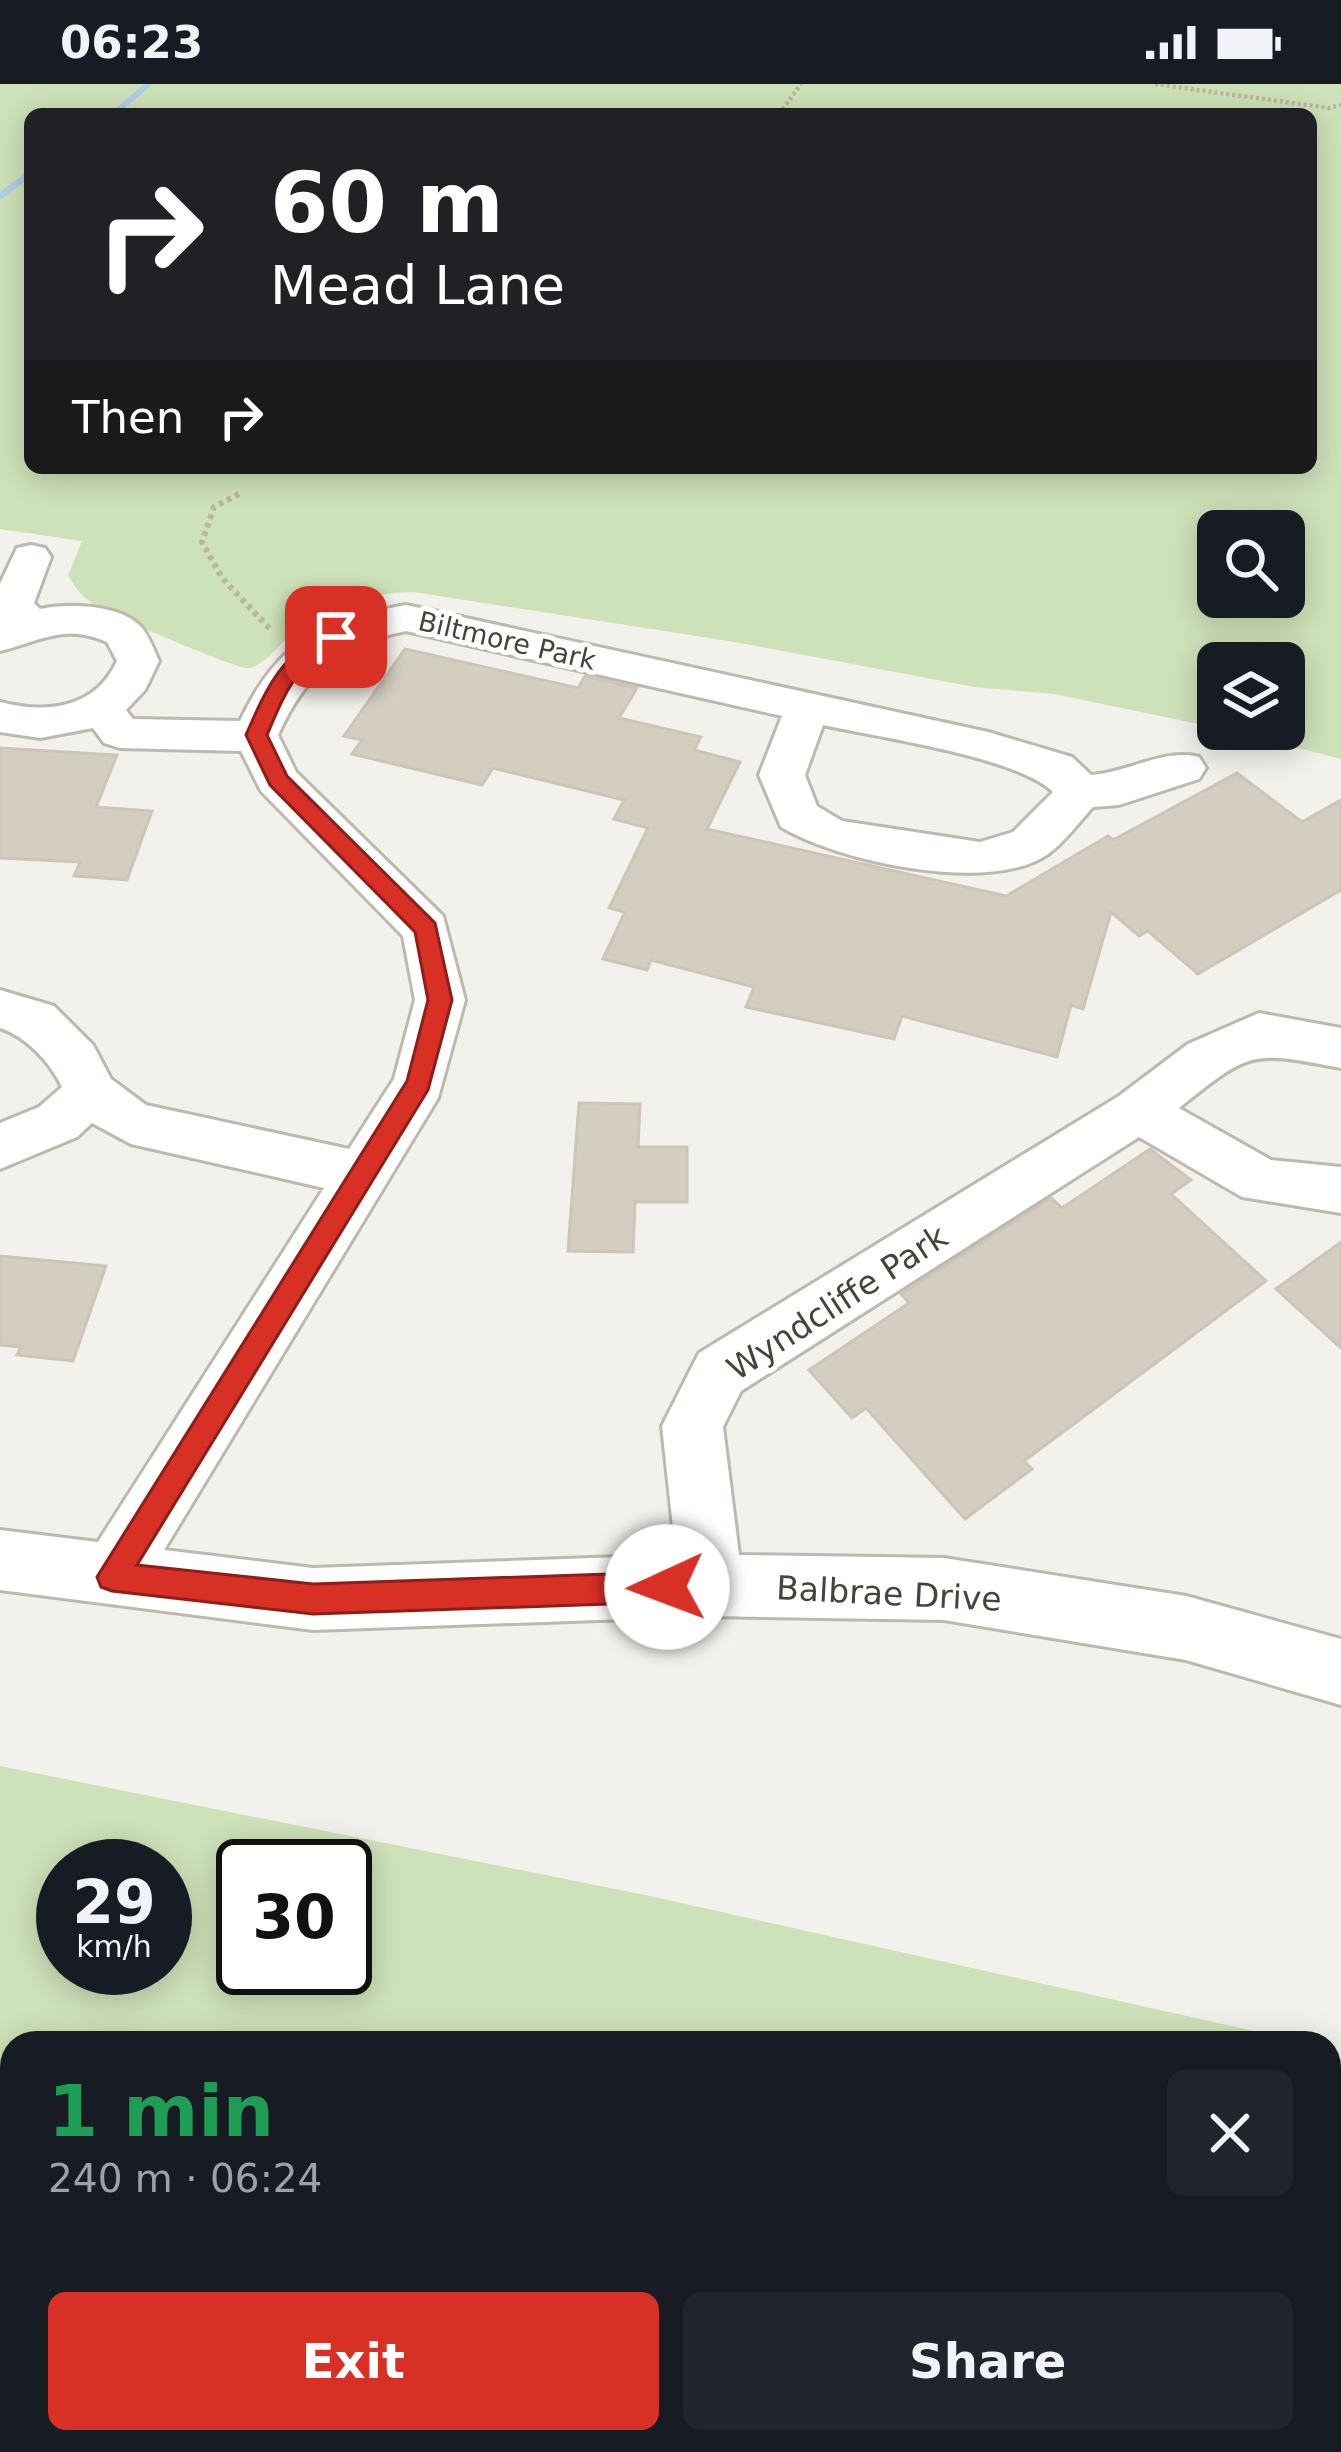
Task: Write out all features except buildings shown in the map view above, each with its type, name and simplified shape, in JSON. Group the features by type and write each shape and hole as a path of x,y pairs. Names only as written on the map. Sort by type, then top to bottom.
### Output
{"street":[{"path":"0,717 44,724 101,708 134,678 135,646 124,632 83,618 16,631 12,606 31,557"},
{"name":"Biltmore Park","path":"256,735 280,681 306,655 362,625 406,618 988,747 1056,768 1081,791"},
{"path":"101,708 120,733 206,740 256,735 278,780 426,929 440,1000 419,1083 112,1577"},
{"path":"807,709 782,775 797,815 831,836 980,859 1030,844 1081,791 1119,789 1183,768"},
{"path":"0,1009 36,1020 75,1059 91,1094 131,1124 364,1175"},
{"name":"Wyndcliffe Park","path":"711,1586 692,1426 720,1372 1138,1111 1206,1058 1259,1034 1341,1048"},
{"path":"0,1148 58,1122 91,1094"},
{"path":"1138,1111 1262,1181 1341,1190"},
{"name":"Balbrae Drive","path":"0,1560 313,1599 711,1586 944,1589 1186,1628 1341,1672"}],"path":[{"path":"784,108 802,84"},
{"path":"1155,84 1329,108 1341,105"},
{"path":"239,494 214,508 202,542 222,578 280,640 306,655"}],"green space":[{"path":"0,84 1341,84 1341,759 1305,750 1305,642 1197,642 1197,724 1054,694 974,687 735,642 413,592 381,595 333,610 291,635 260,664 247,668 110,613 90,602 68,575 82,541 0,529"},
{"path":"0,1766 365,1839 216,1839 216,1995 372,1995 372,1840 650,1896 1254,2031 0,2031"}],"waterway":[{"path":"120,108 149,84"},
{"path":"0,197 24,178"}],"route":[{"path":"336,637 310,650 280,681 256,735 278,780 343,839 426,929 440,1000 419,1083 112,1577 313,1599 667,1587"}]}
